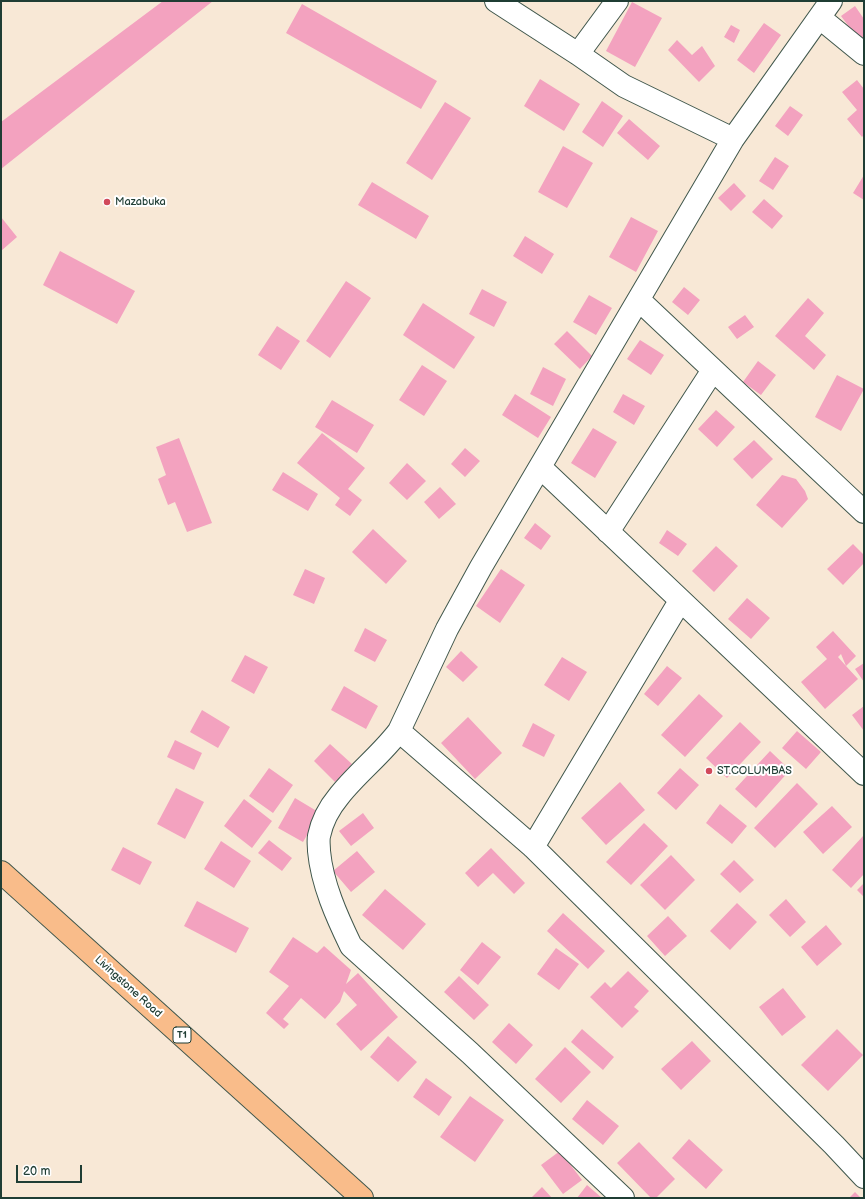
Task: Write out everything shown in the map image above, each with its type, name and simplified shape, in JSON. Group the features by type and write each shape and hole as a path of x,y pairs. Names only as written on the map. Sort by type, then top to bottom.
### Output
{"highway":[{"name":"Livingstone Road","path":"1,872 362,1198"}],"street":[{"path":"496,1 578,54 624,86 733,138"},
{"path":"578,54 617,1"},
{"path":"623,1198 470,1053 351,946 330,898 320,862 318,838 327,812 340,795 399,732 447,629 481,567 733,138 826,10 864,54"},
{"path":"639,300 864,512"},
{"path":"608,532 713,370"},
{"path":"540,467 864,774"},
{"path":"533,847 680,600"},
{"path":"399,732 533,847 834,1144 864,1177"}],"building":[{"path":"163,1 213,1 1,169 1,122"},
{"path":"632,2 662,18 635,67 606,51"},
{"path":"302,4 437,81 421,109 286,33"},
{"path":"855,6 864,19 864,47 841,16"},
{"path":"764,23 781,35 754,73 737,60"},
{"path":"731,25 740,30 734,43 724,37"},
{"path":"677,40 692,55 702,46 715,66 699,82 668,50"},
{"path":"540,79 580,104 564,131 524,106"},
{"path":"857,80 864,89 864,135 862,137 847,119 857,110 842,92"},
{"path":"602,101 623,116 603,147 582,132"},
{"path":"445,102 471,118 432,180 406,163"},
{"path":"790,106 803,115 788,136 775,126"},
{"path":"629,119 660,146 648,160 617,133"},
{"path":"563,146 593,163 567,208 538,192"},
{"path":"775,157 789,166 773,190 759,181"},
{"path":"864,175 864,200 853,193"},
{"path":"372,182 429,216 416,239 358,205"},
{"path":"734,183 746,196 731,211 718,198"},
{"path":"764,199 783,216 772,229 752,212"},
{"path":"1,217 17,237 1,251"},
{"path":"631,217 658,231 636,272 609,257"},
{"path":"525,236 554,254 542,274 513,256"},
{"path":"60,251 135,291 117,324 43,285"},
{"path":"346,281 371,298 330,358 306,341"},
{"path":"684,287 700,300 688,315 672,302"},
{"path":"482,289 507,302 494,327 469,314"},
{"path":"589,295 612,308 596,335 573,322"},
{"path":"808,298 824,313 805,336 826,355 814,370 775,336"},
{"path":"423,303 475,337 454,369 403,335"},
{"path":"745,315 754,327 737,339 728,327"},
{"path":"277,326 300,341 281,370 258,355"},
{"path":"567,331 592,356 580,369 554,344"},
{"path":"640,340 664,355 651,375 627,359"},
{"path":"758,361 776,375 761,395 743,382"},
{"path":"422,365 447,381 424,416 399,400"},
{"path":"543,367 566,379 553,406 530,394"},
{"path":"837,375 864,389 841,431 815,417"},
{"path":"515,394 551,417 538,438 502,415"},
{"path":"623,394 645,406 634,425 613,412"},
{"path":"332,400 374,425 357,453 315,427"},
{"path":"716,410 735,427 717,447 698,429"},
{"path":"593,428 617,442 595,478 571,463"},
{"path":"322,433 365,468 348,489 362,500 350,516 335,505 340,498 297,463"},
{"path":"179,438 212,523 187,532 175,502 168,505 158,479 166,475 156,447"},
{"path":"754,440 773,459 752,479 733,459"},
{"path":"465,448 480,461 465,477 451,464"},
{"path":"407,463 426,481 407,500 389,483"},
{"path":"283,472 318,494 308,511 272,490"},
{"path":"782,475 796,479 805,491 808,499 782,528 756,505"},
{"path":"440,487 456,504 439,519 424,502"},
{"path":"535,523 551,536 541,550 524,538"},
{"path":"373,529 407,561 386,584 352,552"},
{"path":"667,530 687,544 678,556 659,543"},
{"path":"853,544 864,555 864,563 843,585 827,569"},
{"path":"716,546 738,566 714,592 692,571"},
{"path":"305,569 325,578 314,604 293,595"},
{"path":"501,569 525,585 500,623 476,606"},
{"path":"747,598 770,618 751,639 728,619"},
{"path":"365,628 387,640 375,662 354,651"},
{"path":"833,631 856,656 846,666 858,679 825,709 801,682 827,659 816,647","holes":["841,654 846,666 838,657"]},
{"path":"461,651 478,667 463,682 446,667"},
{"path":"245,655 268,667 254,694 231,681"},
{"path":"562,657 587,672 569,701 544,685"},
{"path":"864,663 864,682 855,669"},
{"path":"667,666 682,678 658,706 644,694"},
{"path":"344,686 378,706 366,729 331,710"},
{"path":"699,694 723,716 685,757 661,735"},
{"path":"864,706 864,731 852,715"},
{"path":"202,710 230,727 218,748 190,732"},
{"path":"468,717 502,753 475,779 441,743"},
{"path":"740,722 761,742 727,778 706,758"},
{"path":"533,723 555,735 544,757 522,746"},
{"path":"797,731 821,752 806,769 782,748"},
{"path":"175,740 202,753 194,770 167,757"},
{"path":"330,744 352,764 335,782 314,761"},
{"path":"770,751 790,770 756,808 735,789"},
{"path":"269,768 293,785 273,813 249,796"},
{"path":"680,768 699,785 676,810 657,793"},
{"path":"620,782 645,810 606,845 581,818"},
{"path":"797,783 818,804 775,848 754,828"},
{"path":"176,788 204,802 185,839 157,824"},
{"path":"295,798 320,813 303,842 278,828"},
{"path":"244,799 272,821 252,848 224,826"},
{"path":"720,804 747,826 732,844 706,823"},
{"path":"832,806 852,827 823,854 803,832"},
{"path":"363,813 374,828 351,846 339,831"},
{"path":"644,823 668,846 631,885 606,862"},
{"path":"863,836 864,874 851,888 832,870"},
{"path":"269,840 292,858 282,871 258,853"},
{"path":"221,841 251,861 234,888 204,869"},
{"path":"123,847 152,862 140,885 111,870"},
{"path":"491,848 525,883 514,894 493,873 478,887 465,873"},
{"path":"357,851 375,872 351,892 333,871"},
{"path":"671,855 695,880 665,910 640,885"},
{"path":"734,860 754,880 740,893 720,874"},
{"path":"864,883 864,897 857,890"},
{"path":"385,889 426,924 403,950 362,915"},
{"path":"786,899 806,922 790,937 769,915"},
{"path":"197,901 249,928 236,953 184,926"},
{"path":"737,903 757,922 730,950 710,931"},
{"path":"563,913 605,951 588,969 547,931"},
{"path":"668,916 687,936 665,956 647,936"},
{"path":"826,925 842,944 817,966 801,947"},
{"path":"293,937 317,953 324,946 351,970 346,984 358,973 398,1017 361,1051 336,1024 357,1005 344,991 340,1002 325,1019 301,998 283,1019 289,1024 284,1029 266,1013 289,986 269,972"},
{"path":"482,942 501,957 478,985 460,970"},
{"path":"556,948 579,964 559,990 537,974"},
{"path":"628,971 649,991 634,1007 639,1011 622,1028 590,997 605,982 611,988"},
{"path":"459,976 489,1005 474,1020 444,992"},
{"path":"783,988 806,1017 782,1036 759,1007"},
{"path":"509,1023 533,1045 516,1064 492,1042"},
{"path":"582,1029 614,1057 603,1070 571,1042"},
{"path":"837,1029 863,1055 828,1091 801,1065"},
{"path":"388,1036 417,1062 398,1082 370,1057"},
{"path":"692,1041 711,1061 681,1090 661,1069"},
{"path":"565,1047 591,1072 561,1103 535,1079"},
{"path":"426,1078 452,1097 439,1116 413,1097"},
{"path":"470,1096 504,1120 475,1162 440,1137"},
{"path":"587,1100 619,1126 603,1145 572,1119"},
{"path":"689,1139 723,1170 706,1189 672,1158"},
{"path":"639,1142 675,1179 656,1198 651,1198 617,1163"},
{"path":"560,1151 582,1180 563,1194 541,1165"},
{"path":"587,1185 602,1198 577,1198"},
{"path":"542,1187 552,1198 531,1198"},
{"path":"855,1192 861,1198 849,1198"}],"place":[{"name":"Mazabuka","path":"107,202"},
{"name":"ST.COLUMBAS","path":"709,771"}]}
